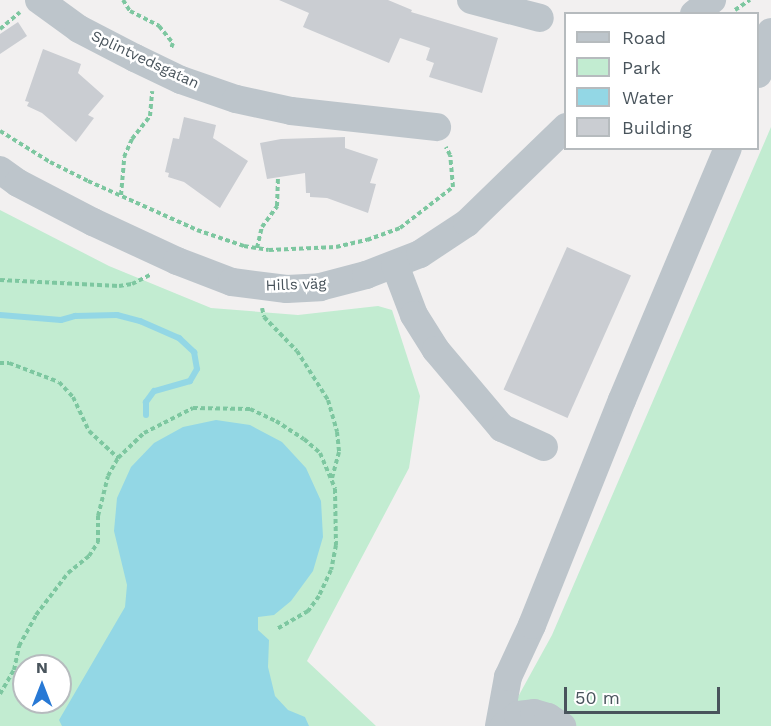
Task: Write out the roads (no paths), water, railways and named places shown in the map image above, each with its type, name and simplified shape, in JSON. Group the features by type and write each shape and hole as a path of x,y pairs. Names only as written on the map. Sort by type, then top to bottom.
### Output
{"street":[{"path":"471,0 540,18"},
{"path":"697,12 712,0"},
{"name":"Splintvedsgatan","path":"32,3 181,80 236,99 291,111 437,127"},
{"path":"759,71 771,32"},
{"name":"Hills väg","path":"0,170 18,183 93,222 177,261 232,282 287,289 320,287 395,265 420,254 467,223 564,129"},
{"path":"502,726 508,677 532,625 621,400 727,150"},
{"path":"395,265 414,315 436,350 502,428 543,447"},
{"path":"502,726 518,715 534,712 562,726"}],"water":[{"path":"216,420 250,425 282,442 306,468 321,501 323,537 313,571 291,601 274,615 258,617 258,630 269,640 268,667 275,696 288,710 305,717 309,726 62,726 59,720 63,714 72,714 72,698 125,607 127,585 114,531 117,498 131,467 154,443 183,427"}],"waterway":[{"path":"0,315 61,320 75,316 117,315 140,321 179,338 194,352 197,369 190,381 154,391 146,402 146,415"}]}
